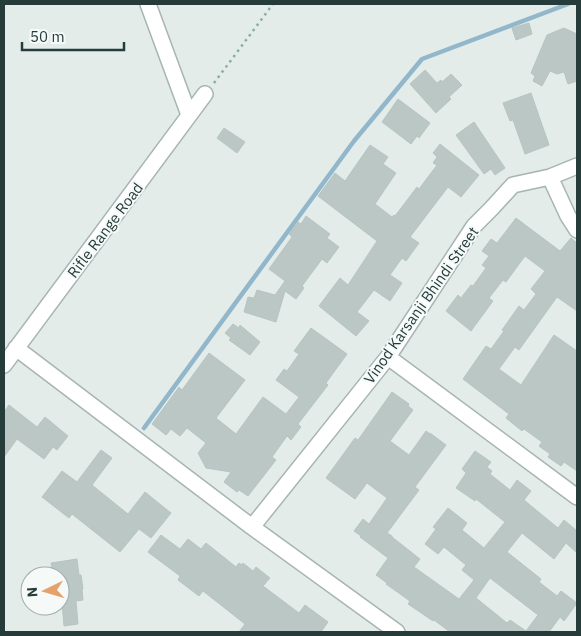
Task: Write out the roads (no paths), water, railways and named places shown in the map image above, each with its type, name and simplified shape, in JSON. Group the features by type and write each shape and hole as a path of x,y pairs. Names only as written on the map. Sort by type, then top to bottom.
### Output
{"street":[{"path":"148,4 189,116"},
{"name":"Rifle Range Road","path":"4,365 205,94"},
{"name":"Vinod Karsanji Bhindi Street","path":"252,527 388,357 474,226 513,185 550,177 577,166"},
{"path":"550,177 568,216 577,230"},
{"path":"16,348 252,527 398,632"},
{"path":"388,357 577,497"}],"waterway":[{"path":"144,428 354,141 422,59 568,4"}]}
